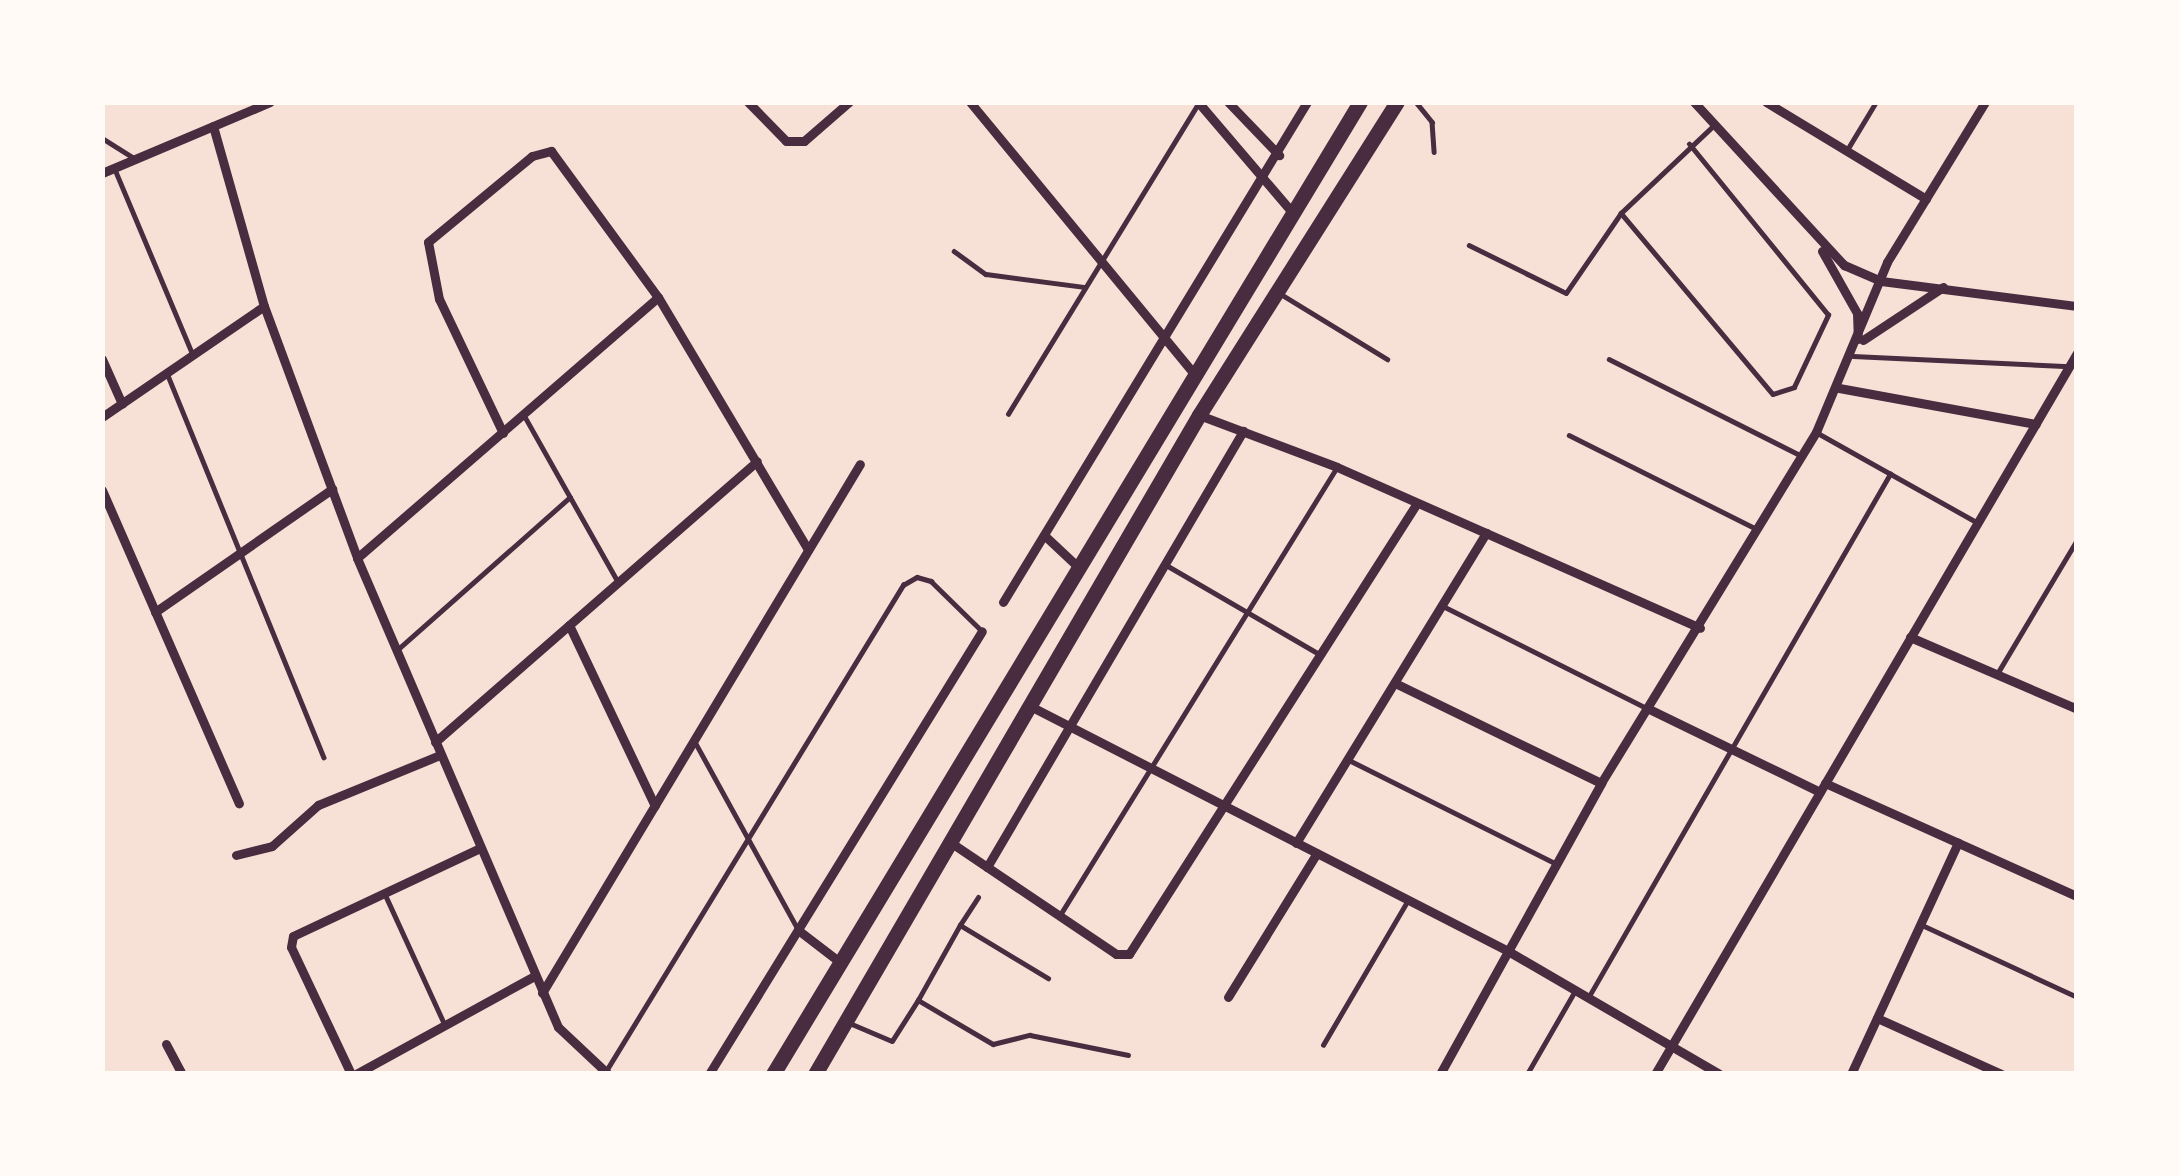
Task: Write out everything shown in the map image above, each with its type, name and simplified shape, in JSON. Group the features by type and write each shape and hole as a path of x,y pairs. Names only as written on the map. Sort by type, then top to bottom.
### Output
{"highway":[{"path":"773,1074 1075,564 1360,102"},
{"path":"815,1074 1199,415 1397,102"}],"street":[{"path":"102,173 270,102"},
{"path":"748,102 786,141 804,141 849,102"},
{"path":"970,102 1194,374"},
{"path":"1199,102 1294,214"},
{"path":"1228,102 1279,155"},
{"path":"1003,602 1279,155 1307,102"},
{"path":"1694,102 1818,245 1857,314 1859,344"},
{"path":"1766,102 1926,199"},
{"path":"1440,1074 1601,783 1816,432 1859,344 1881,281 1985,102"},
{"path":"213,126 264,306 357,558 558,1027 607,1073"},
{"path":"503,433 439,299 428,264 433,235 532,156 551,151 658,297 808,550"},
{"path":"1818,245 1881,281 2077,306"},
{"path":"1859,344 1908,303 1945,286"},
{"path":"357,558 658,297"},
{"path":"102,417 264,306"},
{"path":"1655,1074 2077,353"},
{"path":"102,359 122,404"},
{"path":"1839,388 2036,424"},
{"path":"1199,415 1337,467 1700,628"},
{"path":"987,867 1243,431"},
{"path":"435,742 757,461"},
{"path":"542,993 860,464"},
{"path":"155,612 332,489"},
{"path":"102,490 239,803"},
{"path":"949,842 1116,954 1129,954 1417,502"},
{"path":"1296,843 1445,607 1486,533"},
{"path":"1044,535 1075,564"},
{"path":"568,625 655,806"},
{"path":"709,1074 982,631"},
{"path":"1910,637 2077,709"},
{"path":"1397,684 1601,783"},
{"path":"1032,706 1508,951 1719,1074"},
{"path":"1647,708 1733,750 2077,896"},
{"path":"236,855 272,846 318,805 440,754"},
{"path":"1852,1074 1958,842"},
{"path":"480,848 301,931 291,946 354,1074 534,976"},
{"path":"1228,997 1317,853"},
{"path":"798,930 842,964"},
{"path":"1877,1018 2001,1074"},
{"path":"166,1044 182,1074"}],"lane":[{"path":"1008,414 1199,102"},
{"path":"1416,102 1432,122 1434,152"},
{"path":"1846,150 1876,102"},
{"path":"1469,245 1566,293 1621,213 1713,126"},
{"path":"102,138 134,158"},
{"path":"1621,213 1773,394 1794,387 1828,315 1689,145"},
{"path":"114,167 193,355"},
{"path":"954,251 986,274 1087,287"},
{"path":"1278,292 1387,359"},
{"path":"1853,356 2069,367"},
{"path":"1609,359 1802,456"},
{"path":"167,373 324,757"},
{"path":"524,415 618,582"},
{"path":"1816,432 1978,523"},
{"path":"1569,435 1758,530"},
{"path":"1060,915 1337,467"},
{"path":"1588,998 1890,474"},
{"path":"396,651 570,497"},
{"path":"1997,675 2077,540"},
{"path":"1164,564 1319,654"},
{"path":"607,1073 903,585 916,577 931,581 982,631"},
{"path":"1445,607 1647,708"},
{"path":"694,740 798,930"},
{"path":"1348,760 1557,864"},
{"path":"384,892 445,1025"},
{"path":"848,1022 892,1041 979,897"},
{"path":"1322,1045 1408,900"},
{"path":"1920,924 2077,997"},
{"path":"960,926 1048,979"},
{"path":"1527,1074 1575,990"},
{"path":"918,1000 993,1045 1030,1035 1128,1055"}]}
